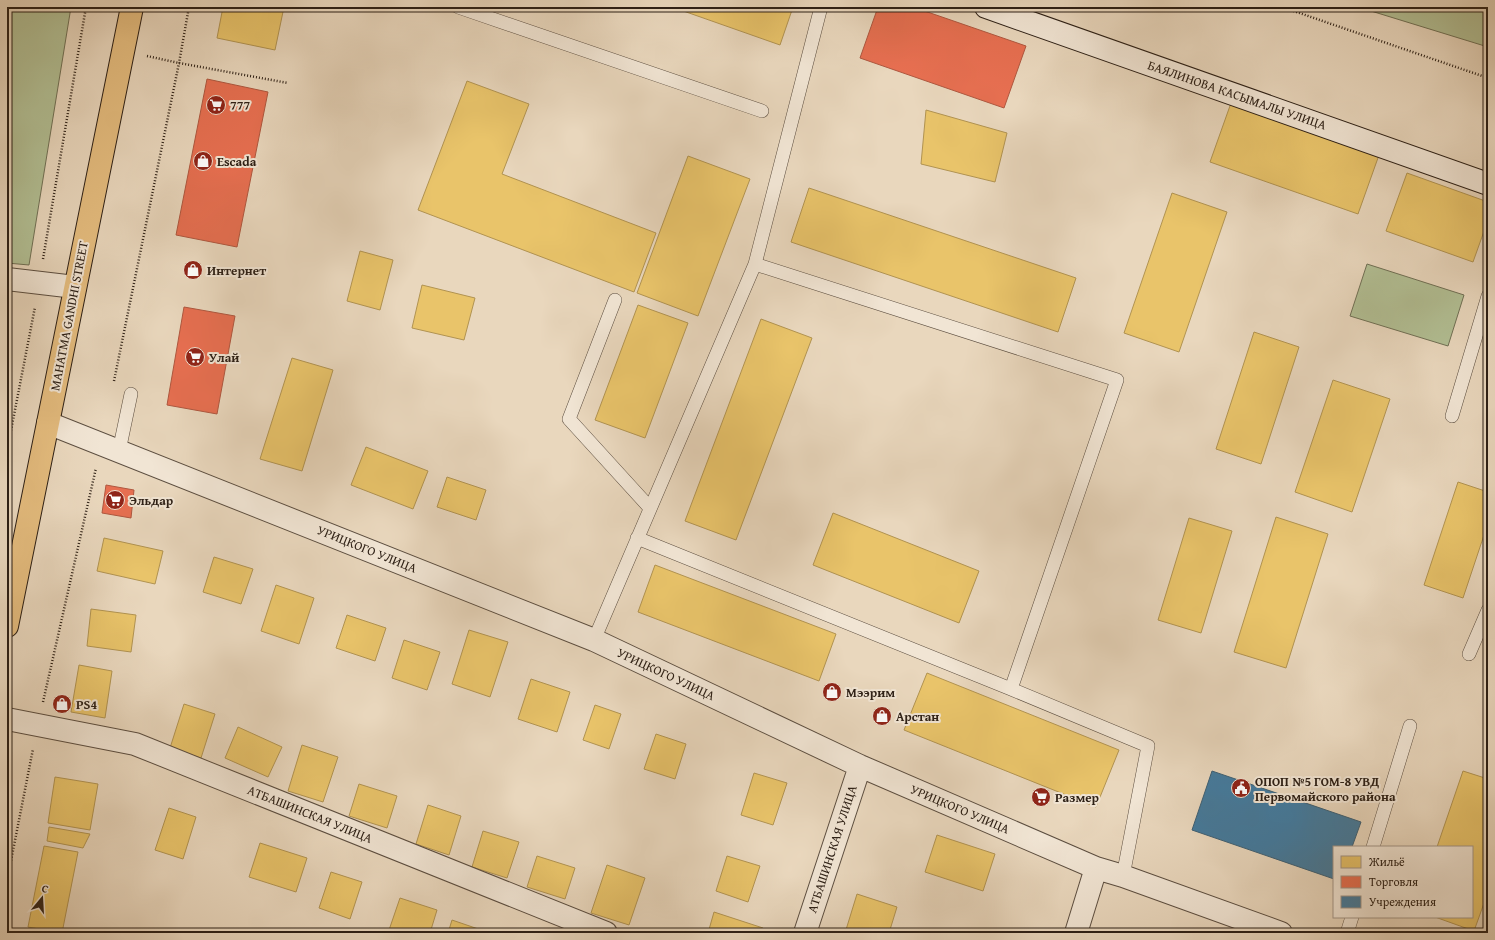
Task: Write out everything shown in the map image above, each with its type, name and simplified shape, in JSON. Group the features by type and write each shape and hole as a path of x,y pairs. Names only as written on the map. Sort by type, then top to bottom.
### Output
{"main road":[{"name":"MAHATMA GANDHI STREET","path":"7,626 132,7"}],"street":[{"name":"БАЯЛИНОВА КАСЫМАЛЫ УЛИЦА","path":"986,7 1488,184"},
{"path":"7,279 75,287"},
{"name":"УРИЦКОГО УЛИЦА","path":"48,423 594,640 860,766 1096,868 1123,876 1281,933"},
{"name":"АТБАШИНСКАЯ УЛИЦА","path":"7,719 134,744 606,933"},
{"name":"АТБАШИНСКАЯ УЛИЦА","path":"805,933 860,766"},
{"path":"1076,933 1096,868"}],"lane":[{"path":"458,7 762,111"},
{"path":"594,640 755,264 821,7"},
{"path":"755,264 1117,380 1012,689"},
{"path":"1452,416 1488,296"},
{"path":"615,300 570,419 650,508"},
{"path":"119,451 131,394"},
{"path":"638,538 1012,689 1148,746 1123,876"},
{"path":"1469,654 1488,610"},
{"path":"1373,846 1410,726"},
{"path":"1347,933 1352,918"}],"path":[{"path":"7,452 39,283 86,7"},
{"path":"1282,7 1488,78"},
{"path":"123,50 179,63 288,83"}],"green space":[{"path":"7,7 71,7 29,265 7,263"},
{"path":"1358,7 1488,7 1488,47"},
{"path":"1367,264 1464,295 1448,346 1350,316"}],"building: Жильё":[{"path":"223,7 284,7 275,50 217,38"},
{"path":"672,7 793,7 780,45"},
{"path":"467,81 529,104 502,174 656,233 634,292 418,210"},
{"path":"1231,103 1379,155 1358,214 1210,162"},
{"path":"926,110 1007,133 995,182 921,164"},
{"path":"688,156 750,179 698,316 637,293"},
{"path":"1407,173 1488,202 1488,220 1473,262 1386,231"},
{"path":"809,188 1076,278 1058,332 791,242"},
{"path":"1172,193 1227,212 1179,352 1124,333"},
{"path":"360,251 393,260 380,310 347,301"},
{"path":"422,285 475,298 464,340 412,328"},
{"path":"638,305 688,323 645,438 595,420"},
{"path":"761,319 812,338 736,540 685,521"},
{"path":"1254,332 1299,347 1261,464 1216,449"},
{"path":"292,358 333,370 302,471 260,459"},
{"path":"1333,380 1390,399 1352,512 1295,492"},
{"path":"366,447 428,471 413,509 351,485"},
{"path":"447,477 486,490 476,520 437,507"},
{"path":"1458,482 1488,492 1488,523 1463,598 1424,585"},
{"path":"833,513 979,571 959,623 813,565"},
{"path":"1276,517 1328,534 1286,668 1234,652"},
{"path":"1189,518 1232,531 1201,633 1158,620"},
{"path":"104,538 163,551 155,584 97,571"},
{"path":"214,557 253,569 241,604 203,592"},
{"path":"655,565 836,634 819,681 638,612"},
{"path":"276,585 314,598 299,644 261,631"},
{"path":"91,609 136,615 131,652 87,646"},
{"path":"347,615 386,628 375,661 336,648"},
{"path":"469,630 508,642 490,697 452,684"},
{"path":"404,640 440,652 427,690 392,678"},
{"path":"79,665 112,671 105,718 71,712"},
{"path":"927,673 1119,750 1096,807 904,730"},
{"path":"531,679 570,692 557,732 518,719"},
{"path":"184,704 215,714 201,758 170,748"},
{"path":"595,705 621,714 609,749 583,740"},
{"path":"238,727 282,747 268,777 225,758"},
{"path":"656,734 686,744 675,779 644,769"},
{"path":"302,745 338,757 323,802 288,791"},
{"path":"1463,771 1488,779 1488,892 1474,931 1438,918 1473,918 1473,846 1437,846"},
{"path":"754,773 787,783 773,825 741,815"},
{"path":"55,777 98,784 90,830 48,823"},
{"path":"359,784 397,796 387,828 349,816"},
{"path":"428,805 461,816 449,855 416,844"},
{"path":"169,808 196,817 183,859 155,850"},
{"path":"49,827 90,834 83,848 47,841"},
{"path":"483,831 519,842 507,878 472,867"},
{"path":"937,835 995,854 983,891 925,872"},
{"path":"260,843 307,858 296,892 249,877"},
{"path":"44,846 78,852 62,933 28,927"},
{"path":"537,856 575,868 565,899 527,887"},
{"path":"727,856 760,866 748,902 716,891"},
{"path":"607,865 645,878 629,925 591,913"},
{"path":"331,872 362,882 350,919 319,908"},
{"path":"857,894 897,907 889,933 845,933"},
{"path":"400,898 437,910 430,933 388,933"},
{"path":"714,912 763,928 762,933 708,933"},
{"path":"452,920 490,933 448,933"}],"building: Торговля":[{"path":"878,7 913,7 1026,46 1004,108 860,58"},
{"path":"207,79 268,92 237,247 176,235"},
{"path":"184,307 235,316 217,414 167,405"},
{"path":"106,485 134,490 131,518 102,513"}],"building: Учреждения":[{"path":"1212,771 1361,822 1352,846 1333,846 1333,879 1192,830"}],"place":[{"name":"777","path":"216,105"},
{"name":"Escada","path":"203,161"},
{"name":"Интернет","path":"193,270"},
{"name":"Улай","path":"195,357"},
{"name":"Эльдар","path":"115,500"},
{"name":"Мээрим","path":"832,692"},
{"name":"PS4","path":"62,704"},
{"name":"Арстан","path":"882,716"},
{"name":"ОПОП №5 ГОМ-8 УВД Первомайского района","path":"1241,788"},
{"name":"Размер","path":"1041,797"}]}
